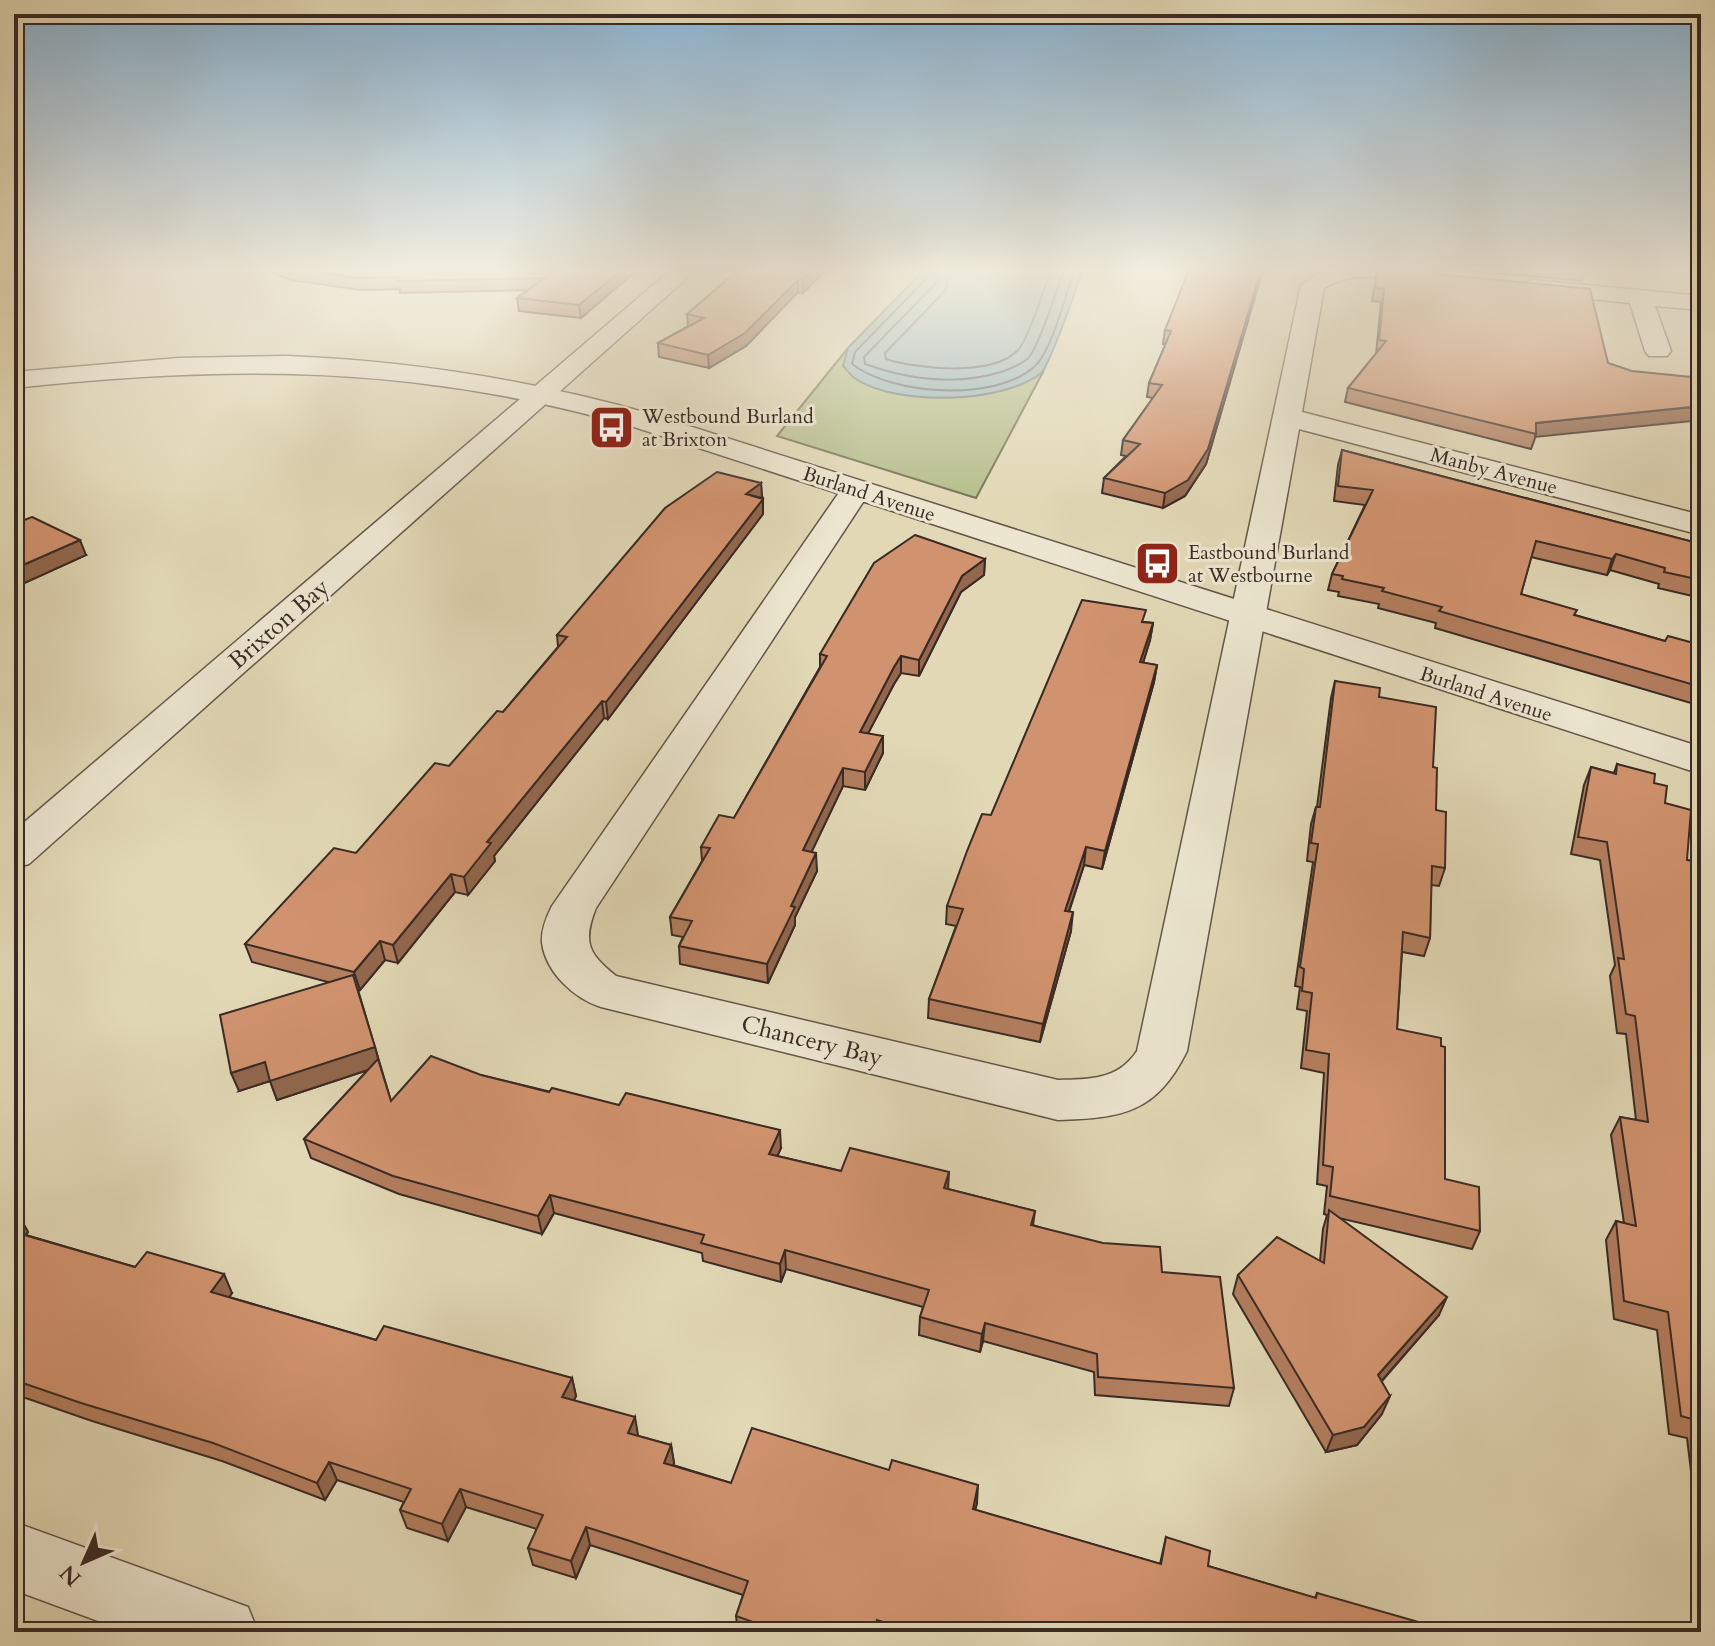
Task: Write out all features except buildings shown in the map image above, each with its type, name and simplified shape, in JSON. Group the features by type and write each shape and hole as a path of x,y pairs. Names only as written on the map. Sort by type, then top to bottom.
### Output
{"street":[{"name":"Brixton Bay","path":"14,854 597,347"},
{"name":"Chancery Bay","path":"856,490 574,906 563,928 566,952 583,975 601,990 1058,1100 1103,1099 1132,1089 1154,1072 1162,1051 1301,347"},
{"path":"1657,347 1658,351"},
{"name":"Burland Avenue","path":"14,380 125,369 261,365 449,377 543,394 641,420 1701,761"},
{"name":"Manby Avenue","path":"1287,417 1701,525"},
{"path":"14,1556 223,1632"}],"green space":[{"path":"1053,347 1043,372 976,498 777,436 848,348"}],"water":[{"path":"1054,347 1041,373 1024,383 1002,391 949,398 896,394 874,388 856,379 843,366 848,348"}],"place":[{"name":"Westbound Burland at Brixton","path":"611,428"},
{"name":"Eastbound Burland at Westbourne","path":"1157,564"}]}
